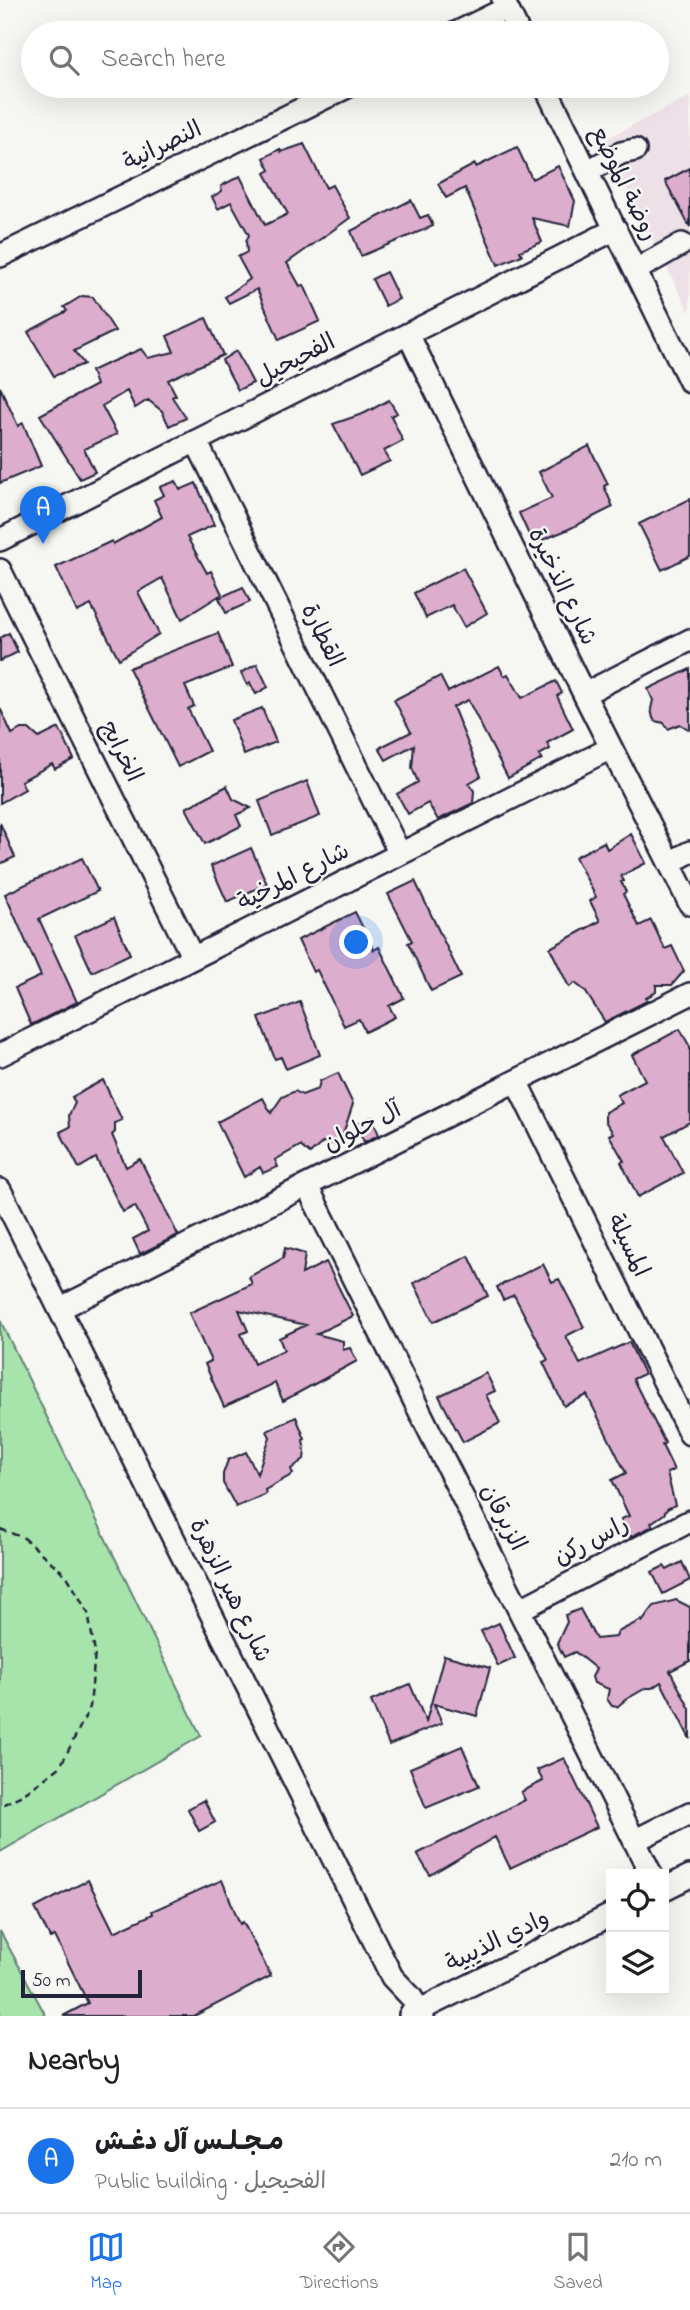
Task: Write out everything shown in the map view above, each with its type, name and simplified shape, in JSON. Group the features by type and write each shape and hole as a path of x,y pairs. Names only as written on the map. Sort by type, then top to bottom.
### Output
{"street":[{"path":"476,21 505,4 513,21"},
{"name":"النصرانية","path":"0,256 324,98"},
{"name":"روضة الموضع","path":"551,98 690,382"},
{"path":"587,172 621,153 635,150"},
{"name":"الفحيحيل","path":"0,540 616,229"},
{"path":"636,270 681,244"},
{"name":"شارع الذخيرة","path":"408,334 690,904"},
{"name":"القطارة","path":"196,441 400,854"},
{"name":"الخرايج","path":"0,570 193,958"},
{"path":"584,694 690,640"},
{"name":"شارع المرخية","path":"0,1055 611,748"},
{"path":"669,863 690,852"},
{"name":"آل حلوان","path":"59,1309 690,994"},
{"name":"المسيلة","path":"516,1081 690,1433"},
{"name":"الزبرقان","path":"307,1186 648,1869"},
{"name":"شارع هير الزهرة","path":"0,1190 392,1977 417,2014"},
{"name":"راس ركن","path":"519,1610 690,1521"},
{"path":"634,1841 690,1813"},
{"path":"669,1886 690,1876"},
{"name":"وادي الذيبية","path":"417,2014 606,1918"}],"path":[{"path":"0,1529 24,1538 67,1576 88,1613 95,1652 90,1707 60,1767 24,1794 0,1806"}],"shaded area":[{"path":"690,96 690,313 602,141"}],"green space":[{"path":"0,1320 201,1736 0,1852"},
{"path":"0,1931 46,2016 0,2016"}],"building":[{"path":"304,144 326,188 332,185 350,218 287,263 300,286 304,285 320,321 279,340 257,289 229,303 225,297 250,279 238,257 247,252 246,241 249,235 231,202 218,209 212,197 222,191 221,186 240,176 265,225 288,214 265,173 270,170 264,158 280,149 281,152"},
{"path":"517,147 532,179 558,166 575,201 570,226 532,218 542,242 520,251 522,255 498,265 465,188 446,198 438,184 475,164 476,167"},
{"path":"690,168 690,227 665,181"},
{"path":"411,200 420,218 428,215 433,226 361,256 351,231"},
{"path":"386,272 399,299 385,306 372,279"},
{"path":"82,296 93,297 115,331 74,351 84,364 54,376 28,332 67,311 64,307"},
{"path":"206,318 223,355 168,380 176,395 172,397 186,418 169,426 162,411 148,400 135,408 127,391 102,406 117,434 84,449 95,472 80,479 40,415 96,385 91,371 141,349 148,358 174,352 167,336"},
{"path":"236,351 253,383 238,390 222,360"},
{"path":"0,387 18,426 23,423 41,466 0,483"},
{"path":"389,400 397,413 391,416 403,441 384,451 390,461 360,475 333,424 365,413"},
{"path":"589,446 608,484 604,486 613,507 533,544 519,513 552,498 539,472"},
{"path":"176,481 180,490 196,483 214,525 187,537 207,573 211,571 222,594 182,619 162,578 138,592 159,634 119,659 91,605 77,612 56,567 112,541 113,544 162,517 154,500 164,495 160,487"},
{"path":"690,499 690,556 662,570 639,524"},
{"path":"463,568 487,613 464,627 452,605 426,618 414,593"},
{"path":"243,587 250,602 226,613 219,598"},
{"path":"9,633 18,652 0,661 0,638"},
{"path":"218,633 232,667 185,686 194,706 188,709 209,751 178,767 129,668"},
{"path":"257,664 268,687 256,694 241,673"},
{"path":"499,666 504,676 508,674 522,698 556,681 562,693 557,696 573,729 547,743 550,749 539,755 542,759 508,778 468,700 453,707 481,776 469,783 474,791 473,803 438,820 428,803 408,814 397,794 418,782 412,768 414,745 386,760 379,748 411,732 394,700 440,676 448,692"},
{"path":"690,669 690,730 680,724 668,729 664,723 653,718 653,700 648,689"},
{"path":"0,708 12,734 21,729 29,729 39,738 59,728 74,759 55,769 52,764 21,781 25,789 0,803"},
{"path":"262,708 276,742 244,755 231,720"},
{"path":"307,781 320,816 272,835 259,801"},
{"path":"227,786 233,799 251,808 236,815 241,826 205,844 186,808"},
{"path":"0,823 15,857 0,864"},
{"path":"631,834 646,863 621,876 626,892 623,894 639,926 651,920 665,949 672,946 684,971 672,985 656,985 656,992 646,998 647,1001 605,1022 585,991 575,983 569,987 550,948 600,921 590,901 596,897 575,857 604,842 607,849"},
{"path":"251,848 267,884 227,902 211,866"},
{"path":"82,858 98,891 39,919 77,1002 31,1025 15,988 41,976 5,894"},
{"path":"415,881 461,977 431,991 408,943 412,941 388,894"},
{"path":"355,912 374,950 379,947 404,998 389,1006 395,1017 365,1032 359,1019 344,1026 317,970 313,972 298,940"},
{"path":"114,917 130,954 92,972 75,935"},
{"path":"300,1002 320,1055 286,1069 281,1057 275,1059 259,1018"},
{"path":"680,1029 690,1047 690,1122 664,1136 683,1173 638,1197 621,1162 624,1161 609,1135 613,1133 605,1121 605,1112 622,1103 617,1095 645,1080 632,1055"},
{"path":"338,1073 353,1104 341,1140 333,1144 323,1142 310,1154 300,1146 275,1160 278,1167 263,1173 260,1167 244,1177 217,1122 263,1098 271,1113 282,1097 295,1091 302,1095 318,1089 320,1081"},
{"path":"103,1080 122,1120 115,1123 115,1132 112,1135 126,1167 140,1159 178,1235 140,1254 133,1239 148,1231 135,1206 123,1212 96,1158 79,1168 60,1132 70,1127 69,1115 75,1103 72,1097"},
{"path":"372,1117 379,1135 364,1142 356,1124"},
{"path":"285,1248 305,1254 302,1274 326,1262 353,1316 316,1334 343,1341 343,1350 350,1348 357,1361 283,1401 275,1383 224,1407 205,1364 211,1361 189,1313 252,1284 249,1277 283,1258","holes":["239,1310 306,1325 279,1338 284,1350 254,1364 241,1334 248,1331"]},
{"path":"469,1256 488,1296 433,1322 414,1283"},
{"path":"543,1264 552,1282 559,1279 584,1327 566,1336 580,1364 629,1342 644,1374 633,1379 665,1443 662,1445 674,1470 667,1473 675,1505 651,1523 653,1526 630,1537 621,1519 629,1516 612,1480 626,1473 587,1395 564,1406 543,1362 548,1360 514,1295 503,1300 497,1287"},
{"path":"486,1373 495,1391 486,1395 500,1423 463,1442 439,1396"},
{"path":"296,1417 305,1439 304,1459 291,1469 293,1474 265,1490 266,1494 236,1507 223,1483 228,1460 246,1452 257,1474 270,1437 267,1431"},
{"path":"682,1562 690,1580 663,1594 652,1572 664,1566 667,1570"},
{"path":"676,1600 690,1607 690,1661 670,1671 690,1709 690,1739 661,1682 652,1688 646,1688 617,1707 612,1706 607,1699 609,1689 594,1683 592,1677 596,1669 575,1652 564,1657 557,1643 567,1622 565,1615 580,1609 596,1639 616,1637 618,1632 641,1620 642,1622 654,1606"},
{"path":"499,1623 515,1658 498,1666 481,1631"},
{"path":"444,1655 490,1668 477,1716 434,1704 442,1723 389,1745 371,1701 410,1684 426,1722"},
{"path":"462,1746 479,1786 426,1808 410,1768"},
{"path":"564,1758 597,1827 510,1868 495,1837 430,1875 417,1854 525,1800 521,1792 543,1781 537,1770"},
{"path":"204,1800 215,1822 199,1831 188,1809"},
{"path":"88,1880 114,1932 153,1914 152,1911 222,1880 240,1924 243,1922 271,1976 194,2016 63,2016 88,2003 55,1936 50,1938 35,1908"}],"place":[{"name":"مـجـلـس آل دغـش","path":"43,544"}]}
